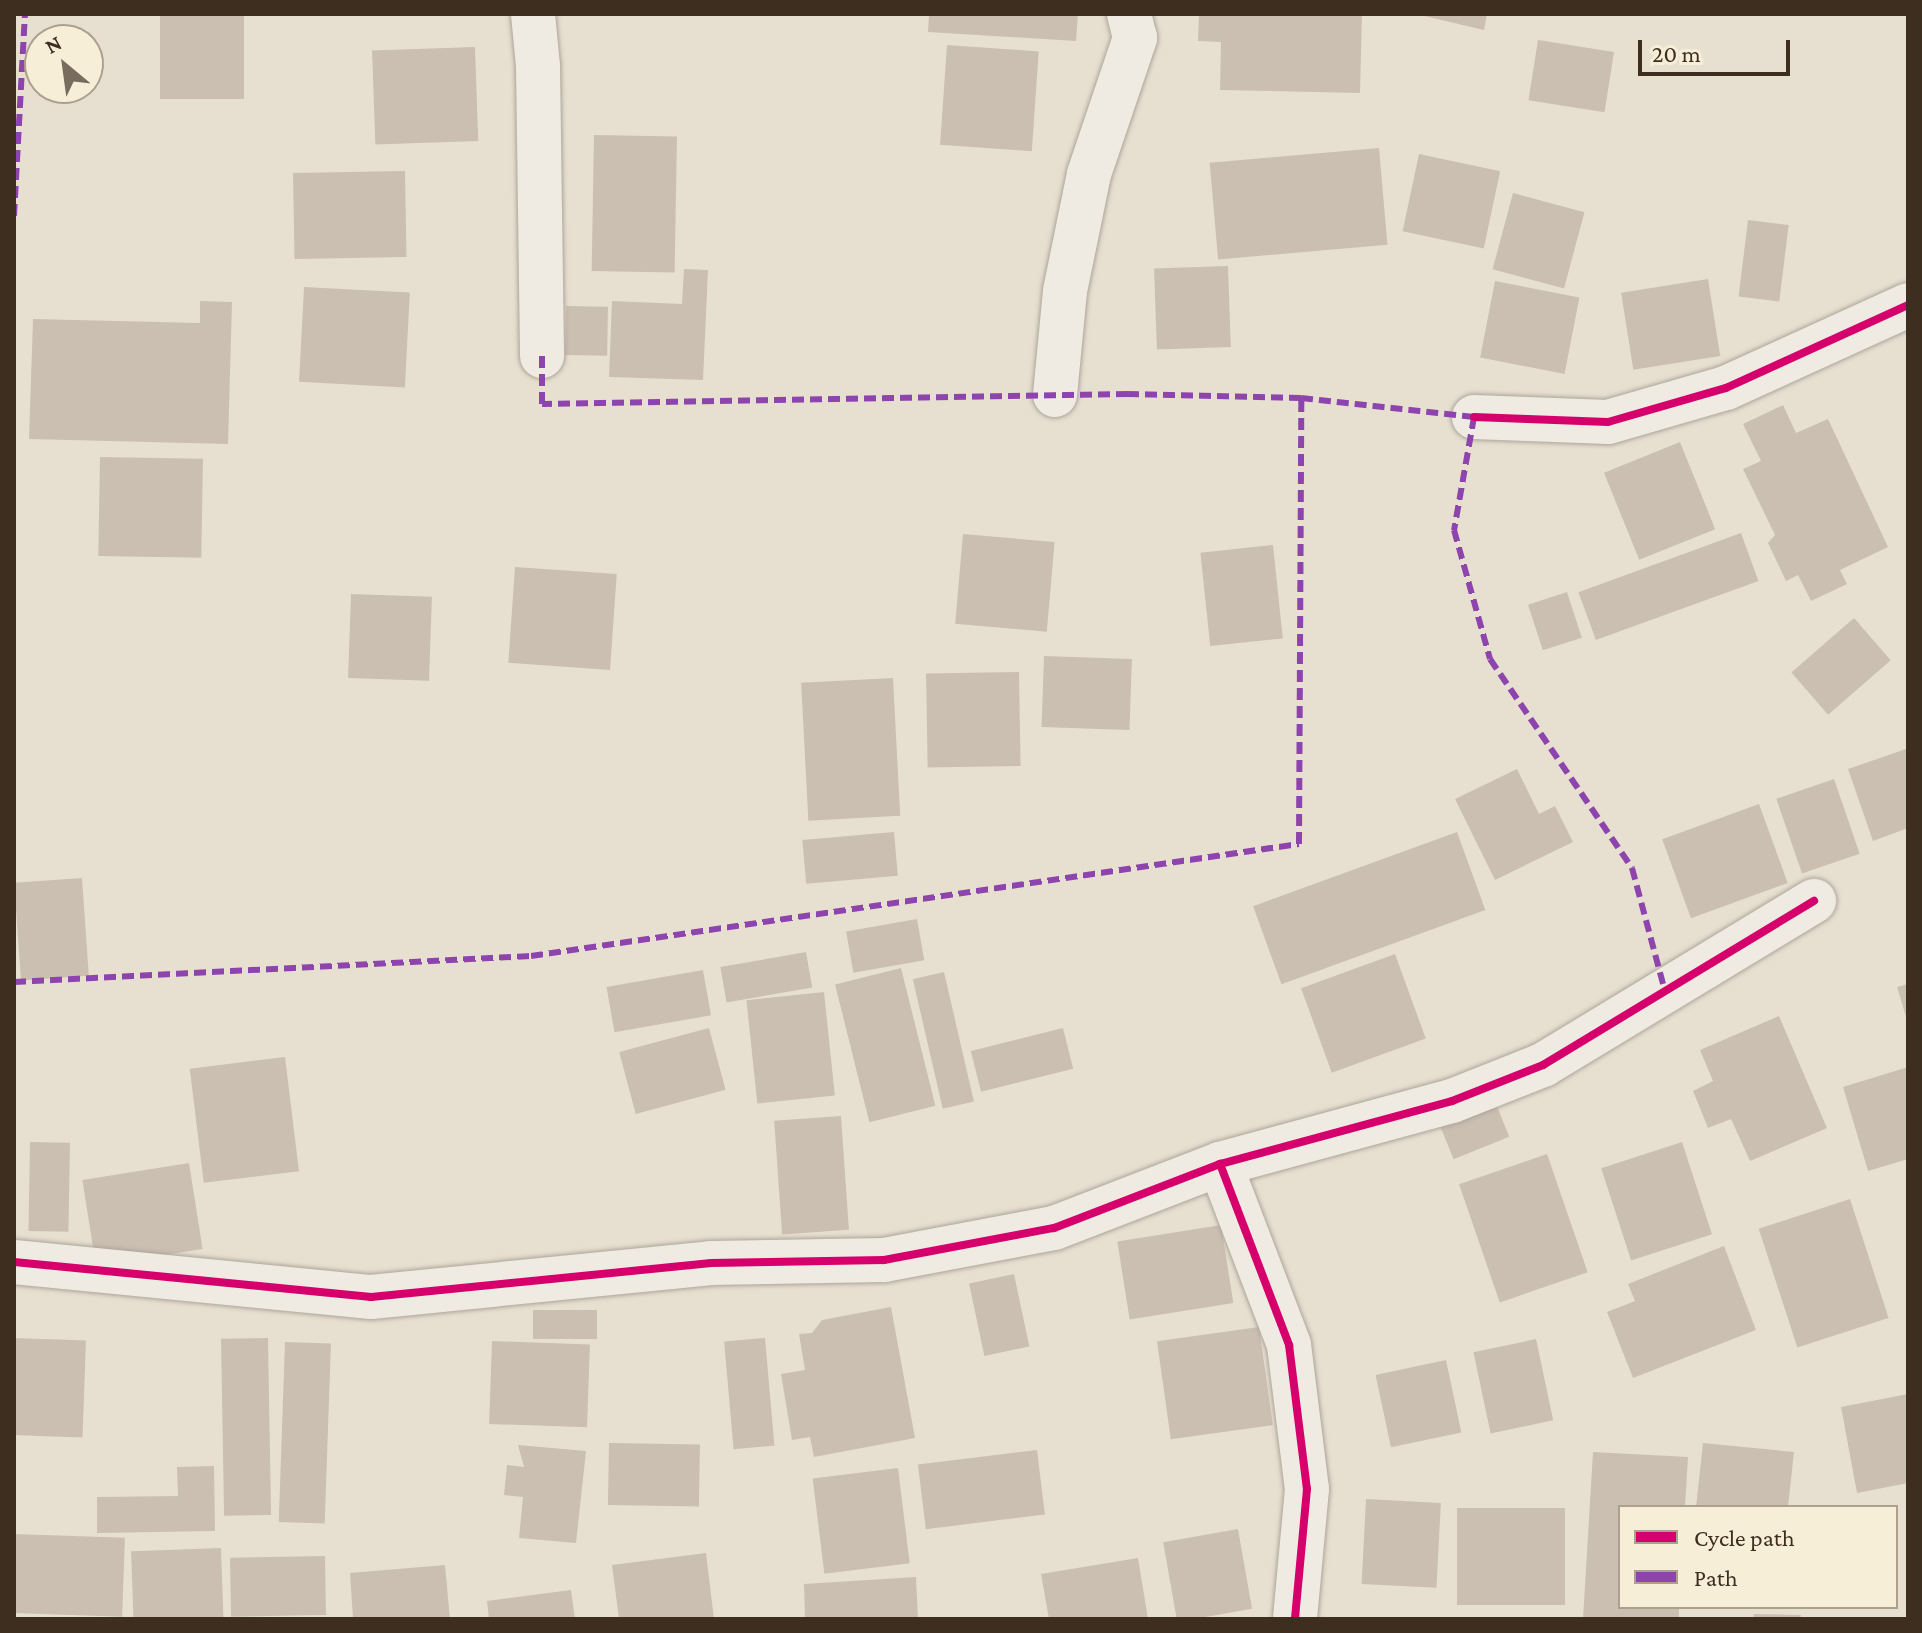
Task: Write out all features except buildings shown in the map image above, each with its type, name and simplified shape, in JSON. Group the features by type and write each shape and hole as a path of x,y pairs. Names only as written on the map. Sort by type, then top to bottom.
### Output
{"street":[{"path":"533,14 538,66 542,356"},
{"path":"1055,395 1065,291 1089,174 1135,38 1129,14"},
{"path":"1474,417 1608,422 1726,388 1908,305"},
{"path":"14,1262 371,1297 711,1263 884,1260 1054,1228 1220,1164 1452,1101 1543,1065 1814,901"},
{"path":"1220,1164 1289,1345 1307,1489 1295,1619"}],"marked path":[{"path":"14,216 25,14"},
{"path":"14,982 531,956 1299,844 1301,398 1128,394 542,404 542,356"},
{"path":"1301,398 1474,417 1454,530 1490,659 1632,868 1665,991"}],"cycle path":[{"path":"1474,417 1608,422 1726,388 1908,305"},
{"path":"14,1262 371,1297 711,1263 884,1260 1054,1228 1220,1164 1452,1101 1543,1065 1814,901"},
{"path":"1220,1164 1289,1345 1307,1489 1295,1619"}]}
